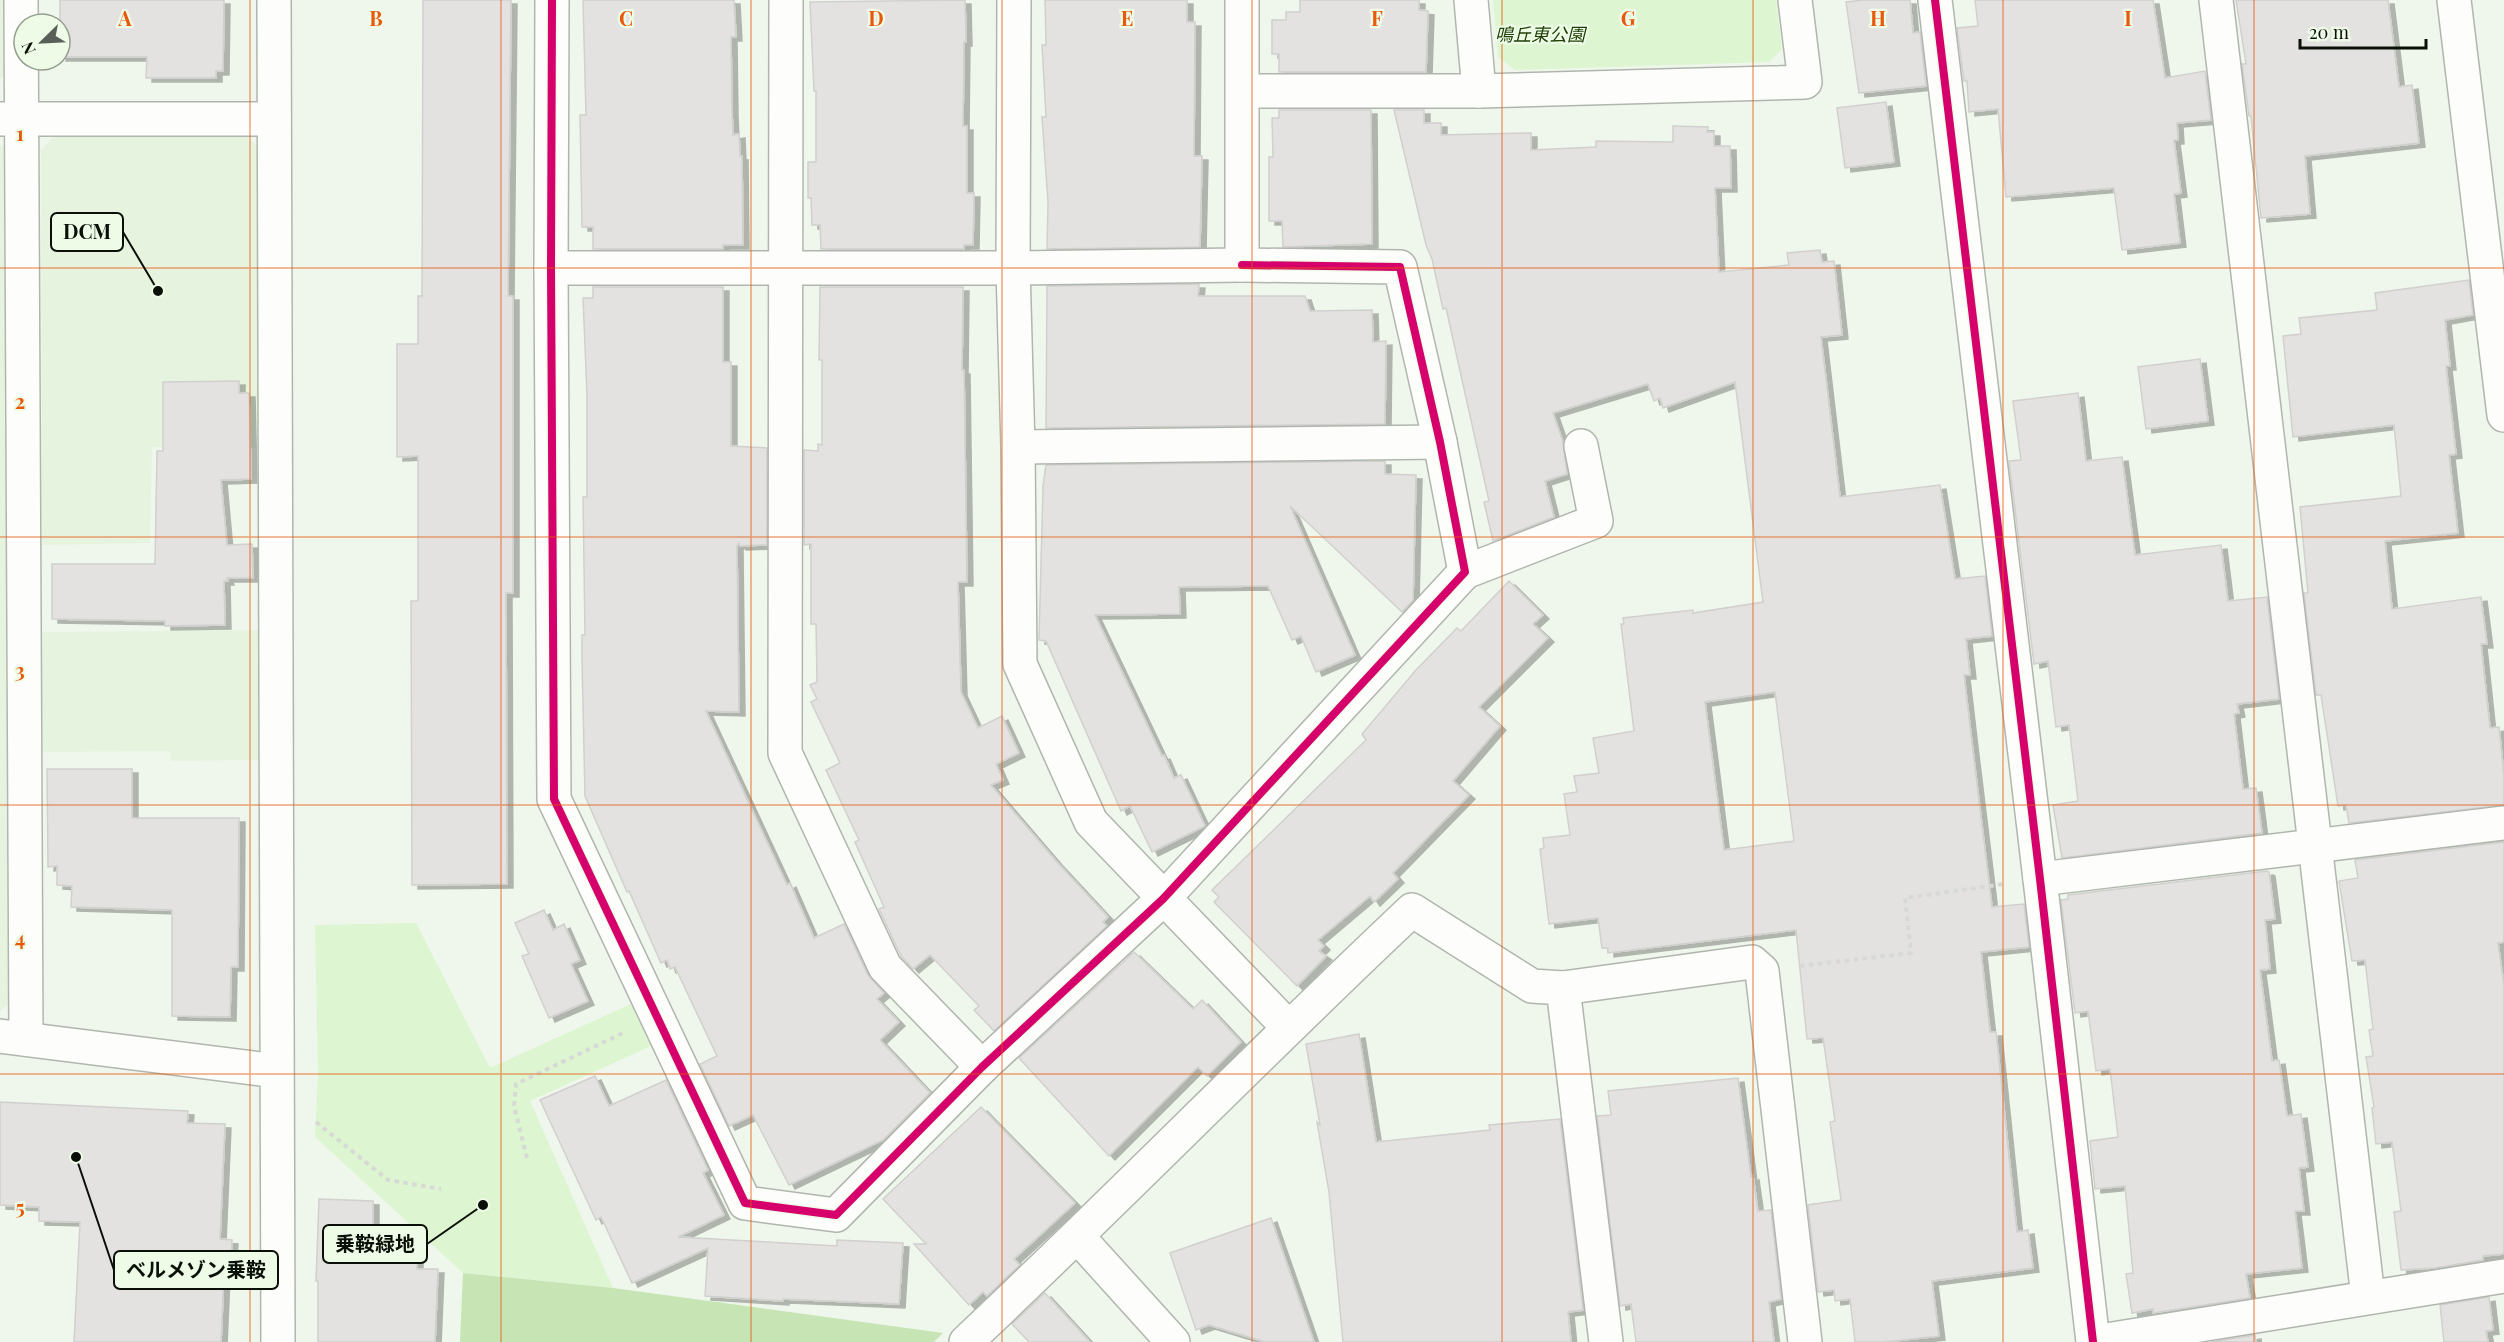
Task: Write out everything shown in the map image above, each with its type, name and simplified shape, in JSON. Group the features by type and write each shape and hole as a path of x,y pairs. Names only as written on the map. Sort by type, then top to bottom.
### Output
{"street":[{"path":"21,0 10,119 13,1038 276,1071"},
{"path":"274,0 278,1342"},
{"path":"552,0 554,799 746,1203 836,1215 982,1067 1164,899 1465,572 1596,521 1581,446"},
{"path":"786,0 785,753 885,966 982,1067"},
{"path":"1014,0 1013,268 1018,447 1020,664 1090,822 1288,1027"},
{"path":"1242,0 1242,265"},
{"path":"1471,0 1479,91"},
{"path":"1243,91 1479,91 1805,82 1795,0"},
{"path":"1935,0 2093,1342 2504,1276"},
{"path":"2216,0 2317,846 2368,1297"},
{"path":"2454,0 2504,415"},
{"path":"10,119 274,119"},
{"path":"551,268 1013,268 1242,265 1400,267 1440,442 1465,572"},
{"path":"1018,447 1440,442"},
{"path":"2040,879 2504,823"},
{"path":"966,1342 1078,1237 1288,1027 1412,910 1532,986 1563,988 1752,962 1762,971 1805,1342"},
{"path":"1563,988 1606,1342"},
{"path":"1078,1237 1173,1342"}],"path":[{"path":"1762,971 1911,953 1905,898 2040,879"},
{"path":"527,1158 514,1106 516,1084 657,1017"},
{"path":"315,1121 388,1180 441,1189"}],"shaded area":[{"path":"0,0 5,0 5,75 0,80"},
{"path":"56,134 245,135 261,150 261,448 152,447 150,543 42,545 41,150"},
{"path":"0,144 6,150 8,1005 0,1011"},
{"path":"260,630 261,760 171,761 170,751 43,752 41,632"}],"green space":[{"name":"鳴丘東公園","path":"1493,0 1776,0 1782,49 1769,62 1515,70 1498,57"},
{"path":"416,923 490,1068 631,1004 651,1046 530,1101 613,1288 463,1273 315,1137 318,1074 315,925"},
{"path":"463,1273 613,1288 943,1333 934,1342 460,1342"}],"building":[{"path":"60,0 224,0 223,71 216,71 216,78 146,78 147,57 72,57 72,12 60,12"},
{"path":"423,0 511,0 508,296 513,296 513,593 506,593 507,884 412,885 411,601 418,601 418,456 397,457 397,344 418,344 418,296 422,296"},
{"path":"583,0 734,0 736,37 731,37 732,112 733,135 739,134 740,156 742,156 743,245 723,245 723,249 593,249 593,227 582,227 580,115 586,115"},
{"path":"965,0 963,126 967,126 967,193 974,193 973,245 964,245 964,249 821,249 820,225 812,225 811,198 808,198 808,162 816,162 816,91 814,91 810,2"},
{"path":"1045,0 1187,0 1187,22 1195,22 1194,156 1202,156 1200,247 1047,249 1048,202 1042,117 1046,117 1042,45 1046,45"},
{"path":"1300,0 1419,0 1419,10 1428,11 1426,72 1279,72 1279,54 1272,54 1272,20 1286,20 1286,12 1300,12"},
{"path":"1910,0 1913,33 1920,32 1926,86 1859,93 1846,2"},
{"path":"1975,0 2153,0 2165,78 2205,71 2211,120 2177,123 2178,140 2174,140 2181,193 2174,194 2180,243 2122,250 2114,188 2006,197 1998,109 1969,112 1967,81 1964,81 1957,28 1978,26"},
{"path":"2236,0 2388,0 2399,87 2412,85 2419,143 2305,156 2310,214 2261,218 2251,116 2249,116 2242,64 2246,64"},
{"path":"1886,102 1894,162 1845,168 1837,108"},
{"path":"1279,110 1371,110 1372,244 1283,247 1282,221 1269,221 1269,157 1273,157 1272,118 1279,118"},
{"path":"1394,110 1424,110 1424,123 1441,123 1441,135 1531,133 1531,150 1596,147 1596,141 1673,142 1673,126 1708,127 1707,132 1714,132 1714,146 1730,146 1731,188 1715,188 1719,272 1789,265 1787,253 1820,250 1822,262 1834,261 1842,335 1821,337 1840,497 1940,485 1955,579 1985,576 1992,636 1966,639 1970,675 1964,675 1972,743 1992,907 2024,904 2029,947 1981,952 1990,1032 1996,1032 2017,1232 2028,1230 2033,1268 1932,1281 1939,1336 1885,1342 1855,1342 1850,1299 1835,1301 1834,1290 1818,1292 1808,1205 1841,1200 1830,1122 1835,1121 1823,1038 1807,1039 1796,930 1608,953 1608,948 1602,948 1598,918 1549,924 1540,849 1544,848 1543,838 1570,835 1564,794 1577,792 1574,776 1599,773 1593,738 1634,731 1621,624 1624,624 1623,618 1693,610 1693,613 1763,602 1735,382 1663,408 1660,398 1654,401 1648,384 1553,413 1563,442 1567,474 1545,481 1554,517 1493,541 1484,502 1489,501 1446,308 1443,309 1432,259 1426,245","holes":["1775,692 1794,841 1724,850 1705,702"]},
{"path":"2469,280 2473,315 2445,320 2450,366 2446,366 2456,454 2449,455 2458,533 2385,541 2392,609 2481,597 2487,644 2481,644 2490,728 2499,727 2504,776 2504,805 2349,823 2346,805 2338,806 2321,695 2316,695 2304,593 2308,593 2300,507 2401,496 2394,425 2293,437 2283,336 2301,334 2299,318 2377,310 2375,293"},
{"path":"1199,284 1198,296 1305,296 1310,311 1372,310 1373,342 1386,341 1385,424 1046,428 1047,286"},
{"path":"593,287 723,287 723,362 731,362 731,446 767,448 767,545 740,546 739,543 737,546 739,712 706,711 787,885 790,883 814,938 844,924 868,975 884,993 877,999 899,1022 880,1040 930,1093 883,1140 789,1185 753,1115 729,1126 700,1064 717,1056 675,967 670,969 667,960 661,963 585,796 582,635 585,635 583,497 587,497 587,395 583,298 593,298"},
{"path":"820,287 963,287 962,370 964,370 967,582 958,582 961,692 978,728 1002,716 1019,753 996,764 1003,780 991,785 1108,917 1103,922 1107,926 994,1031 974,1010 979,1006 930,955 913,969 901,956 879,909 884,907 855,842 859,840 826,770 840,763 811,702 817,699 810,685 817,682 816,624 811,624 811,544 804,545 804,450 818,451 818,444 822,445 822,360 819,360"},
{"path":"2200,359 2208,421 2146,429 2138,367"},
{"path":"239,381 239,393 249,393 251,479 221,480 227,545 252,544 253,578 227,578 228,581 224,581 225,625 165,626 165,621 52,619 52,564 155,564 157,451 163,451 163,382"},
{"path":"2078,393 2086,461 2122,457 2135,555 2221,545 2228,601 2267,597 2279,699 2237,704 2239,713 2234,714 2243,789 2256,788 2262,833 2062,858 2053,805 2078,801 2069,725 2056,727 2048,661 2034,664 2009,461 2021,460 2013,401"},
{"path":"1385,461 1385,474 1416,475 1413,600 1402,612 1290,506 1355,655 1316,672 1301,636 1292,640 1268,586 1179,587 1180,614 1095,615 1162,756 1164,755 1174,778 1181,775 1205,826 1152,852 1130,806 1121,811 1046,641 1039,640 1043,486 1046,465"},
{"path":"1509,581 1543,615 1533,624 1548,638 1479,707 1500,726 1453,781 1469,795 1393,873 1398,879 1374,902 1370,896 1318,940 1324,946 1319,951 1326,956 1297,986 1214,902 1219,897 1212,890 1366,740 1362,734 1416,670 1457,628 1461,631"},
{"path":"47,769 132,769 132,818 239,818 238,967 231,967 230,1017 172,1016 172,910 71,907 72,886 57,885 57,866 48,867"},
{"path":"2504,842 2504,942 2498,943 2504,986 2504,1254 2483,1256 2483,1260 2435,1268 2401,1270 2394,1212 2401,1211 2392,1142 2376,1144 2372,1108 2374,1107 2366,1057 2373,1056 2369,1030 2373,1029 2365,960 2352,961 2339,881 2358,878 2355,860"},
{"path":"2269,872 2275,919 2265,920 2270,969 2260,970 2272,1061 2279,1060 2287,1116 2301,1114 2308,1167 2299,1168 2304,1211 2295,1211 2302,1268 2246,1274 2250,1298 2153,1313 2153,1309 2132,1313 2126,1274 2133,1273 2125,1186 2095,1189 2090,1141 2118,1137 2110,1069 2096,1071 2088,1011 2075,1013 2061,900 2068,899 2068,895"},
{"path":"544,910 553,930 564,924 580,960 571,964 588,1001 549,1018 522,956 529,954 515,923"},
{"path":"1134,952 1193,1009 1202,1000 1241,1042 1207,1076 1198,1067 1109,1156 1019,1058"},
{"path":"1359,1034 1376,1142 1490,1130 1489,1125 1560,1119 1583,1310 1568,1312 1571,1342 1343,1342 1329,1192 1306,1044"},
{"path":"595,1076 609,1106 666,1080 708,1170 703,1173 724,1215 678,1237 837,1246 837,1240 903,1243 899,1304 705,1296 708,1248 632,1283 601,1217 596,1220 540,1100"},
{"path":"1738,1078 1751,1177 1753,1176 1758,1211 1771,1210 1781,1299 1769,1302 1774,1342 1636,1342 1631,1304 1620,1306 1597,1116 1611,1115 1608,1091"},
{"path":"0,1102 188,1111 187,1123 225,1124 220,1239 232,1240 230,1273 224,1273 221,1342 74,1342 80,1222 39,1221 39,1207 0,1205"},
{"path":"981,1107 1075,1203 1014,1259 1020,1265 987,1296 983,1292 969,1305 914,1244 926,1244 883,1199"},
{"path":"319,1199 373,1201 373,1248 417,1251 417,1269 438,1269 435,1342 318,1342 318,1281 316,1281"},
{"path":"1271,1218 1314,1342 1265,1342 1209,1325 1196,1330 1170,1253"},
{"path":"1045,1293 1090,1342 1029,1342 1012,1324"},
{"path":"2489,1297 2493,1330 2486,1331 2488,1342 2444,1342 2440,1305"},
{"path":"2255,1335 2256,1342 2212,1342"}],"cycle path":[{"path":"552,0 554,799 745,1203 836,1215 982,1067 1163,899 1465,572 1440,442 1400,267 1242,265"},
{"path":"1935,0 2093,1342"}],"place":[{"name":"DCM","path":"158,291"},
{"name":"ベルメゾン乗鞍","path":"76,1157"},
{"name":"乗鞍緑地","path":"483,1205"}]}
